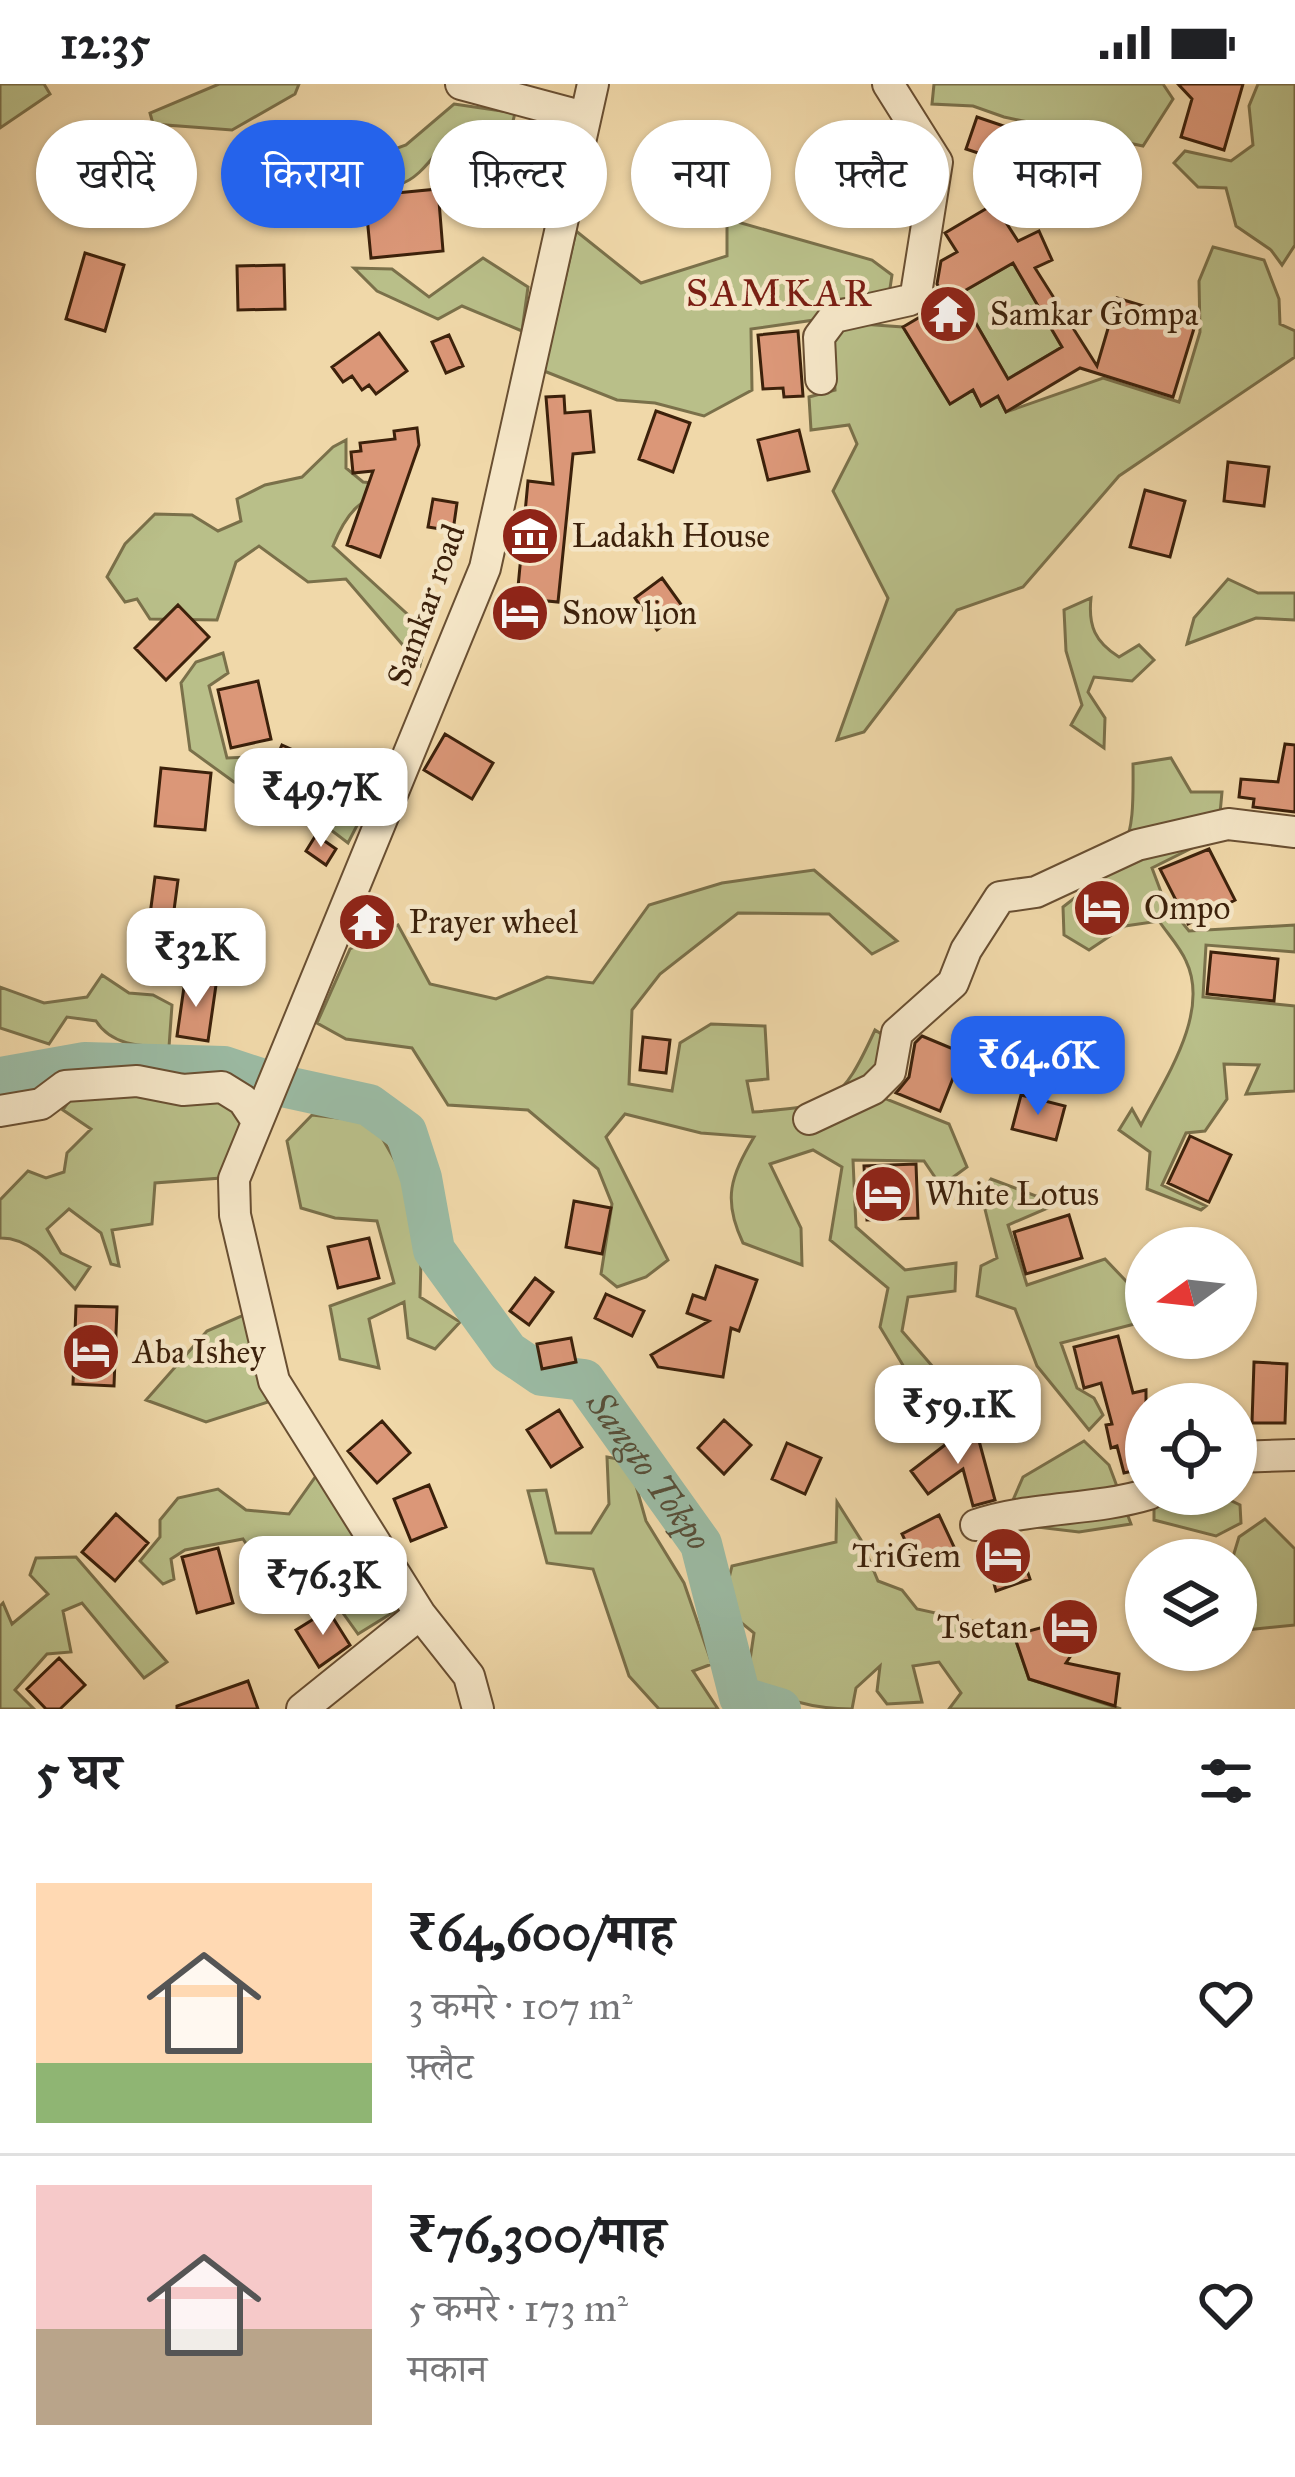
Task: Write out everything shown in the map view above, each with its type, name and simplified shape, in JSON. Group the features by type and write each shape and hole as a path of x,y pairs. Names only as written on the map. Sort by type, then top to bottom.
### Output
{"street":[{"path":"461,84 584,117"},
{"name":"Samkar road","path":"478,1709 469,1676 420,1613 274,1381 236,1215 234,1179 484,568 593,84"},
{"path":"821,379 819,337 834,317 910,301 916,294 937,162 888,84"},
{"path":"808,1119 873,1089 890,1072 897,1033 953,983 966,950 1000,898 1036,892 1137,845 1228,824 1295,832"},
{"path":"0,1111 41,1104 64,1086 136,1081 183,1090 222,1087 261,1111"},
{"path":"1257,1456 1295,1455"},
{"path":"976,1525 1035,1509 1125,1499"},
{"path":"302,1709 420,1613"}],"green space":[{"path":"0,84 44,84 50,94 0,128"},
{"path":"219,84 299,84 295,94 250,120 221,120 221,129 197,127 197,120 152,120 150,113"},
{"path":"934,84 1163,84 1173,99 1143,146 1142,120 1018,120 973,106 932,104"},
{"path":"1258,84 1295,84 1295,245 1282,265 1271,250 1236,226 1226,188 1198,187 1174,163 1185,151 1231,161 1253,145 1249,106"},
{"path":"454,104 515,113 513,120 435,120"},
{"path":"429,125 429,161 405,182 405,145"},
{"path":"727,228 759,228 872,260 892,275 889,295 829,300 814,320 751,329 752,390 704,416 655,403 617,400 544,371 576,231 641,283 727,256"},
{"path":"1213,247 1264,260 1279,299 1280,324 1295,331 1295,357 1119,476 1023,587 957,610 864,732 837,740 888,598 833,491 857,444 849,425 811,430 809,397 835,390 833,343 847,323 903,327 950,404 973,390 981,406 998,396 1006,412 1103,378 1179,402 1200,332 1199,281"},
{"path":"483,258 528,287 522,331 462,306 438,319 377,291 354,268 392,269 429,297"},
{"path":"1013,263 1062,347 1008,379 959,294"},
{"path":"346,440 346,468 363,482 393,485 356,508 333,546 428,633 420,665 346,579 308,582 259,546 236,562 217,620 150,619 137,599 125,602 107,577 125,544 155,514 192,515 218,531 241,521 237,499 265,485 302,477"},
{"path":"1228,579 1258,593 1295,593 1295,620 1256,618 1187,644 1194,618"},
{"path":"1091,598 1092,625 1104,645 1119,657 1139,645 1154,660 1132,681 1094,677 1088,692 1105,718 1104,748 1071,725 1082,705 1066,651 1064,610"},
{"path":"223,653 228,673 209,686 227,758 250,757 276,777 266,798 190,750 181,683 196,662"},
{"path":"1171,758 1191,792 1222,792 1218,835 1152,868 1164,900 1189,931 1295,925 1295,952 1206,945 1203,997 1295,1006 1295,1091 1246,1094 1259,1065 1224,1064 1227,1099 1205,1131 1186,1133 1162,1185 1206,1206 1201,1210 1147,1189 1150,1152 1119,1130 1132,1109 1141,1125 1182,1046 1193,1002 1183,956 1159,921 1125,926 1089,950 1064,935 1063,907 1102,875 1123,848 1132,815 1133,764"},
{"path":"374,764 387,767 348,843 306,811 322,788 330,793 351,790 357,777"},
{"path":"814,870 897,941 872,954 829,914 738,913 660,974 632,1010 629,1084 672,1091 680,1043 711,1024 765,1026 768,1079 747,1081 753,1112 801,1107 831,1097 853,1073 875,1030 905,1049 886,1099 949,1124 967,1167 941,1186 924,1161 853,1160 856,1227 905,1270 956,1263 955,1291 908,1297 902,1331 946,1382 945,1417 915,1435 904,1367 880,1327 888,1288 830,1240 842,1167 813,1150 770,1164 801,1228 802,1265 743,1243 736,1227 732,1188 754,1137 701,1133 625,1114 606,1137 668,1260 646,1277 617,1287 601,1274 612,1204 598,1169 528,1110 448,1105 412,1048 346,1039 317,1023 350,949 398,925 430,984 496,999 547,977 593,983 649,905 722,883"},
{"path":"102,975 129,993 153,995 172,1005 169,1047 128,1043 110,1035 96,1021 67,1017 49,1044 0,1028 0,987 44,1003 87,997"},
{"path":"199,1080 245,1116 221,1178 155,1183 152,1224 112,1230 119,1266 111,1264 101,1233 69,1209 47,1229 61,1253 90,1267 75,1289 32,1248 0,1238 0,1200 28,1171 46,1178 64,1172 67,1153 91,1129 63,1110 73,1095"},
{"path":"312,1115 373,1122 405,1178 422,1224 420,1297 460,1322 435,1349 408,1338 404,1302 369,1319 379,1368 340,1359 330,1306 394,1283 377,1221 335,1218 301,1208 287,1141"},
{"path":"991,1179 1057,1204 1008,1225 1027,1285 1105,1259 1125,1280 1125,1326 1061,1343 1077,1388 1094,1398 1103,1415 1089,1430 1037,1366 1015,1309 977,1296 981,1266 997,1258 981,1193"},
{"path":"246,1314 268,1402 206,1422 146,1400 207,1331"},
{"path":"1084,1441 1109,1465 1131,1524 1079,1532 1003,1523 1023,1477"},
{"path":"607,1457 629,1461 646,1521 684,1583 712,1664 693,1671 718,1709 659,1709 629,1676 593,1569 547,1563 528,1491 546,1490 556,1533 591,1533 609,1504"},
{"path":"316,1476 400,1608 358,1634 330,1595 303,1590 280,1578 243,1539 185,1550 171,1559 174,1579 163,1584 140,1561 160,1537 160,1520 178,1498 218,1489 246,1510 289,1514"},
{"path":"837,1502 861,1540 878,1581 902,1590 917,1609 1014,1635 1029,1679 1121,1709 949,1709 961,1693 939,1662 913,1666 922,1702 887,1704 877,1691 880,1666 856,1688 852,1709 798,1702 747,1680 754,1633 722,1607 732,1566 836,1542"},
{"path":"1154,1515 1241,1515 1241,1523 1216,1536 1154,1520"},
{"path":"1265,1519 1295,1549 1295,1625 1257,1629 1257,1539 1239,1537"},
{"path":"76,1557 167,1662 144,1678 82,1603 63,1611 71,1652 47,1654 15,1690 34,1709 0,1709 0,1606 3,1603 12,1624 48,1594 30,1575 36,1558"}],"building":[{"path":"1178,84 1243,84 1224,150 1181,137 1192,99"},
{"path":"429,190 429,228 441,228 443,251 371,258 368,228 405,228 405,192"},
{"name":"Samkar Gompa","path":"973,216 973,228 1010,228 1018,241 1039,231 1052,260 1035,268 1097,366 1117,298 1196,322 1173,397 1080,368 1006,412 998,396 981,406 973,390 950,404 903,327 947,301 937,284 941,261 957,252 945,233","holes":["1013,263 1062,347 1008,379 959,294"]},
{"path":"85,253 124,265 105,331 66,319"},
{"path":"284,265 285,309 238,310 237,266"},
{"path":"798,331 803,396 784,397 783,388 763,389 758,335"},
{"path":"379,333 407,371 376,394 369,385 362,390 352,376 343,382 332,367"},
{"path":"449,335 463,366 446,373 432,342"},
{"path":"564,396 565,413 590,411 594,452 573,454 558,602 517,598 528,481 553,484 546,397"},
{"path":"656,411 690,423 673,472 639,459"},
{"path":"417,428 419,445 380,557 347,545 373,471 353,473 351,452 361,451 360,443 395,439 394,431"},
{"path":"799,430 809,471 768,480 758,440"},
{"path":"1228,462 1269,467 1264,506 1224,501"},
{"path":"1145,490 1185,501 1170,557 1130,547"},
{"path":"433,499 457,503 453,531 428,527"},
{"path":"662,578 685,610 657,630 635,598"},
{"path":"178,605 209,637 166,680 135,648"},
{"path":"258,681 271,739 231,748 218,690"},
{"path":"445,734 493,763 472,799 424,770"},
{"path":"1285,744 1295,745 1295,812 1253,807 1254,799 1239,797 1241,779 1278,782"},
{"path":"282,745 320,762 304,797 288,790 295,772 274,763"},
{"path":"161,768 211,773 205,830 155,826"},
{"path":"316,835 336,849 326,865 306,851"},
{"path":"1209,849 1235,900 1188,924 1160,869"},
{"path":"155,877 178,880 169,948 146,945"},
{"path":"1211,952 1278,959 1274,1001 1207,994"},
{"path":"185,980 216,985 208,1041 177,1036"},
{"path":"922,1036 963,1053 940,1111 896,1093 909,1077 915,1043"},
{"path":"643,1037 670,1040 666,1073 640,1070"},
{"path":"1021,1095 1065,1106 1056,1140 1012,1129"},
{"path":"1190,1136 1231,1155 1209,1202 1168,1183"},
{"path":"916,1164 918,1218 867,1220 864,1166"},
{"path":"574,1201 611,1208 602,1254 566,1247"},
{"path":"1069,1215 1082,1258 1026,1274 1014,1232"},
{"path":"369,1238 379,1278 338,1288 328,1247"},
{"path":"716,1266 757,1280 739,1331 731,1328 723,1377 658,1367 651,1355 709,1321 687,1313 693,1295 705,1299"},
{"path":"535,1278 553,1292 529,1325 510,1311"},
{"path":"606,1294 644,1311 632,1336 595,1318"},
{"path":"76,1306 117,1307 114,1386 73,1384"},
{"path":"1118,1336 1130,1383 1125,1383 1125,1473 1117,1446 1111,1448 1106,1425 1112,1424 1101,1383 1084,1388 1074,1347"},
{"path":"571,1338 576,1362 542,1369 537,1344"},
{"path":"1254,1362 1287,1364 1285,1423 1257,1423 1257,1383 1253,1383"},
{"path":"559,1410 582,1447 551,1467 527,1430"},
{"path":"724,1420 751,1445 724,1474 698,1448"},
{"path":"382,1421 410,1453 377,1483 348,1451"},
{"path":"975,1426 995,1500 973,1506 963,1469 928,1494 911,1471 954,1438 953,1432"},
{"path":"787,1443 821,1458 805,1494 772,1479"},
{"path":"429,1485 446,1527 411,1541 394,1499"},
{"path":"116,1514 148,1543 115,1581 82,1552"},
{"path":"939,1515 955,1549 918,1567 902,1534"},
{"path":"1015,1535 1030,1579 996,1591 983,1543"},
{"path":"218,1548 233,1603 197,1613 182,1557"},
{"path":"1061,1601 1093,1622 1066,1663 1119,1674 1115,1706 1029,1679 1014,1635 1044,1627"},
{"path":"328,1610 350,1645 319,1667 296,1630"},
{"path":"59,1658 85,1685 60,1709 46,1709 27,1689"},
{"path":"248,1681 258,1709 177,1709 177,1706"}],"waterway":[{"name":"Sangto Tokpo","path":"0,1078 85,1063 224,1067 282,1086 369,1105 406,1132 421,1178 434,1250 508,1352 542,1375 584,1380 701,1544 740,1697 780,1709"}],"place":[{"name":"Samkar Gompa","path":"948,314"},
{"name":"Ladakh House","path":"530,536"},
{"name":"Snow lion","path":"520,613"},
{"name":"Ompo","path":"1102,908"},
{"name":"Prayer wheel","path":"367,922"},
{"name":"White Lotus","path":"883,1194"},
{"name":"Aba Ishey","path":"91,1352"},
{"name":"TriGem","path":"1003,1556"},
{"name":"Tsetan","path":"1070,1627"}],"district":[{"name":"SAMKAR","path":"780,293"}]}
